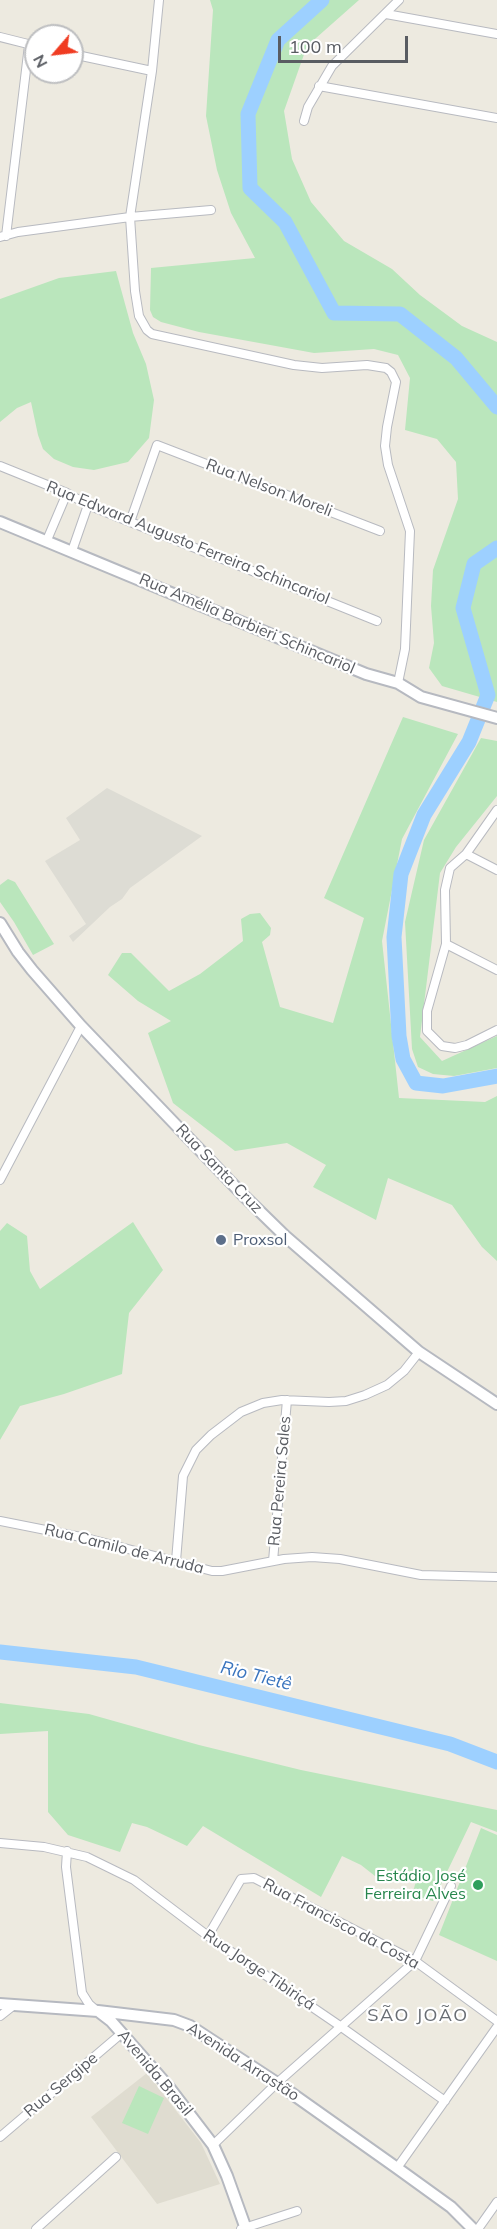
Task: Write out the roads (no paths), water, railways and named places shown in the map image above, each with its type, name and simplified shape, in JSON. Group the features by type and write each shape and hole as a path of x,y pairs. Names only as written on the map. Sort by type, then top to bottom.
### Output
{"street":[{"path":"159,0 152,71 130,217 139,316 152,334 294,365 322,368 367,365 386,368 392,372 396,382 385,446 388,465 410,531 405,649 398,683"},
{"path":"304,121 308,107 332,66 399,0"},
{"path":"386,14 497,34"},
{"path":"0,37 24,43"},
{"path":"84,57 152,71"},
{"path":"27,84 3,236 130,217 211,210"},
{"path":"319,86 497,118"},
{"name":"Rua Nelson Moreli","path":"130,522 157,445 380,531"},
{"name":"Rua Edward Augusto Ferreira Schincariol","path":"0,466 88,505 377,621"},
{"path":"47,540 67,494"},
{"path":"72,551 88,505"},
{"name":"Rua Amélia Barbieri Schincariol","path":"0,522 366,674 398,683 420,697 497,718"},
{"path":"497,810 466,854 450,868 445,890 446,944 427,1011 427,1031 442,1046 455,1048 467,1045 497,1030"},
{"path":"466,854 497,870"},
{"name":"Rua Santa Cruz","path":"0,924 18,952 81,1026 268,1220 418,1352 497,1404"},
{"path":"446,944 497,970"},
{"path":"0,1180 81,1026"},
{"path":"176,1561 183,1476 196,1450 211,1435 242,1412 263,1403 286,1400 346,1401 366,1395 387,1384 404,1371 418,1352"},
{"name":"Rua Pereira Sales","path":"273,1561 286,1400"},
{"name":"Rua Camilo de Arruda","path":"0,1521 86,1538 212,1571 312,1557 340,1559 421,1575 497,1577"},
{"path":"0,1844 67,1851 66,1868 82,1993 89,2004 98,2011"},
{"name":"Rua Jorge Tibiriçá","path":"67,1851 87,1857 134,1880 208,1936 445,2101"},
{"name":"Rua Francisco da Costa","path":"208,1936 241,1879 254,1878 415,1961 497,2021"},
{"path":"213,2145 277,2083 415,1961 451,1886"},
{"path":"0,2004 98,2011"},
{"path":"0,2016 14,2005"},
{"name":"Avenida Brasil","path":"98,2011 122,2033 168,2086 213,2145 227,2176 244,2229"},
{"name":"Avenida Arrastão","path":"98,2011 167,2019 190,2026 277,2083 397,2168 451,2207 473,2229"},
{"path":"397,2168 497,2027"},
{"name":"Rua Sergipe","path":"0,2137 122,2033"},
{"path":"36,2229 116,2157"},
{"path":"478,2229 497,2202"},
{"path":"244,2229 297,2211"}],"waterway":[{"path":"322,0 278,40 248,114 250,188 285,222 334,313 400,314 456,358 497,407"},
{"path":"497,548 474,564 463,608 488,695 469,742 424,815 401,874 394,937 399,1036 403,1059 416,1083 443,1086 497,1076"},
{"name":"Rio Tietê","path":"0,1652 136,1667 450,1744 497,1762"}],"place":[{"name":"Proxsol","path":"221,1240"},
{"name":"Estádio José Ferreira Alves","path":"478,1885"}],"district":[{"name":"SÃO JOÃO","path":"418,2016"}]}
